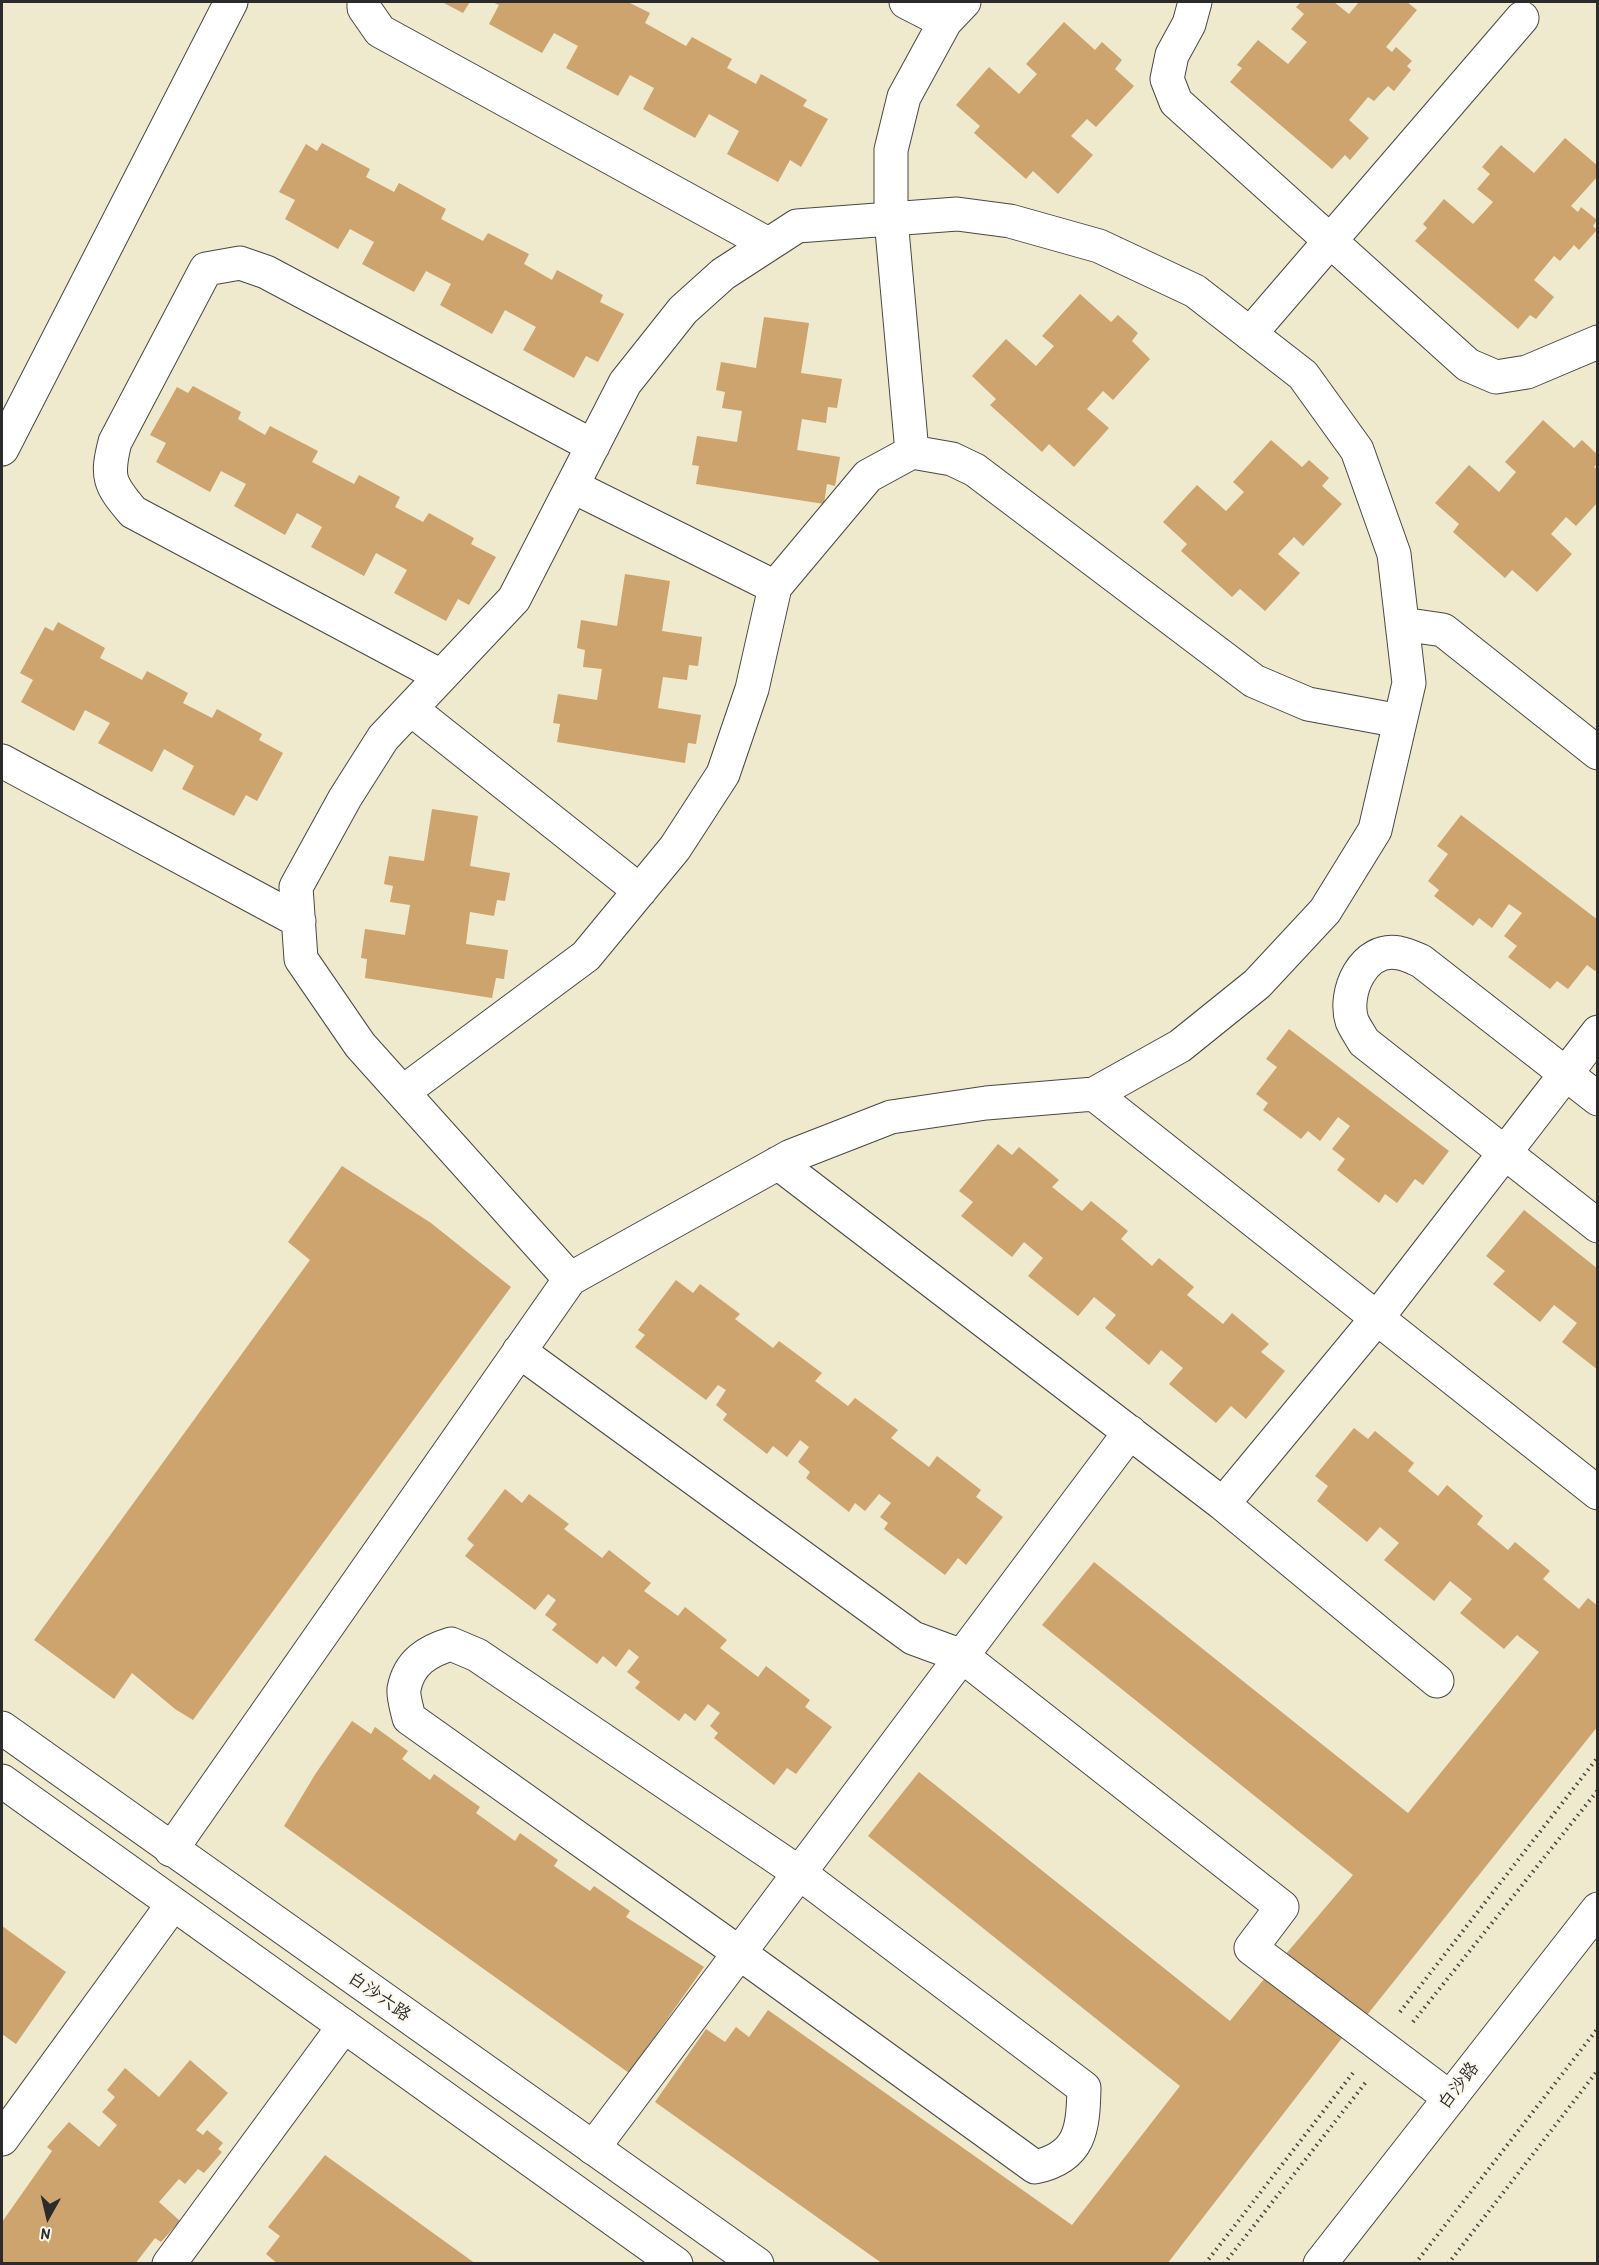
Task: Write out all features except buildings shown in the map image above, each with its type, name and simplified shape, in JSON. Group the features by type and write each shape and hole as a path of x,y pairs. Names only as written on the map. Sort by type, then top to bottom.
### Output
{"street":[{"path":"2,449 231,2"},
{"path":"364,2 364,8 380,31 768,244"},
{"path":"906,2 954,12 904,97 891,150 891,219 912,452"},
{"path":"1195,2 1189,24 1172,55 1167,79 1176,102 1468,365 1496,377 1527,372 1598,342"},
{"path":"1250,334 1522,18"},
{"path":"171,1850 570,1279 778,1163 891,1116 987,1103 1094,1094 1189,1039 1257,984 1325,911 1375,830 1409,683 1394,554 1357,450 1304,375 1195,291 1099,246 1010,222 957,214 797,226 723,274 683,310 625,383 514,598 377,748 345,798 296,887 301,959 360,1045 570,1279"},
{"path":"441,676 133,512 116,493 108,469 115,442 206,269 240,263 266,272 593,446"},
{"path":"403,1092 586,956 675,848 723,774 752,689 775,587 868,476 912,452 952,459 975,470 1254,681 1308,704 1400,721"},
{"path":"572,486 775,587"},
{"path":"1402,624 1443,630 1598,753"},
{"path":"411,709 640,891"},
{"path":"2,761 299,921"},
{"path":"1598,1099 1421,961 1397,952 1379,956 1359,970 1351,995 1352,1021 1364,1042 1598,1226"},
{"path":"1223,1504 1377,1318 1598,1032"},
{"path":"1094,1094 1598,1493"},
{"path":"778,1163 1223,1504 1437,1681"},
{"path":"519,1352 913,1638 962,1656 1282,1907 1251,1948 1450,2097"},
{"path":"593,2148 1130,1432"},
{"path":"451,1644 477,1655 798,1872 1084,2088 1083,2125 1071,2148 1053,2163 1035,2167 409,1718 404,1690 414,1666 428,1651 451,1644"},
{"name":"白沙六路","path":"2,1728 757,2264"},
{"path":"2,1781 676,2264"},
{"path":"4,2130 173,1904"},
{"name":"白沙路","path":"1320,2264 1598,1909"},
{"path":"170,2263 344,2026"}],"path":[{"path":"1415,2264 1598,2028"},
{"path":"1448,2264 1598,2070"}]}
